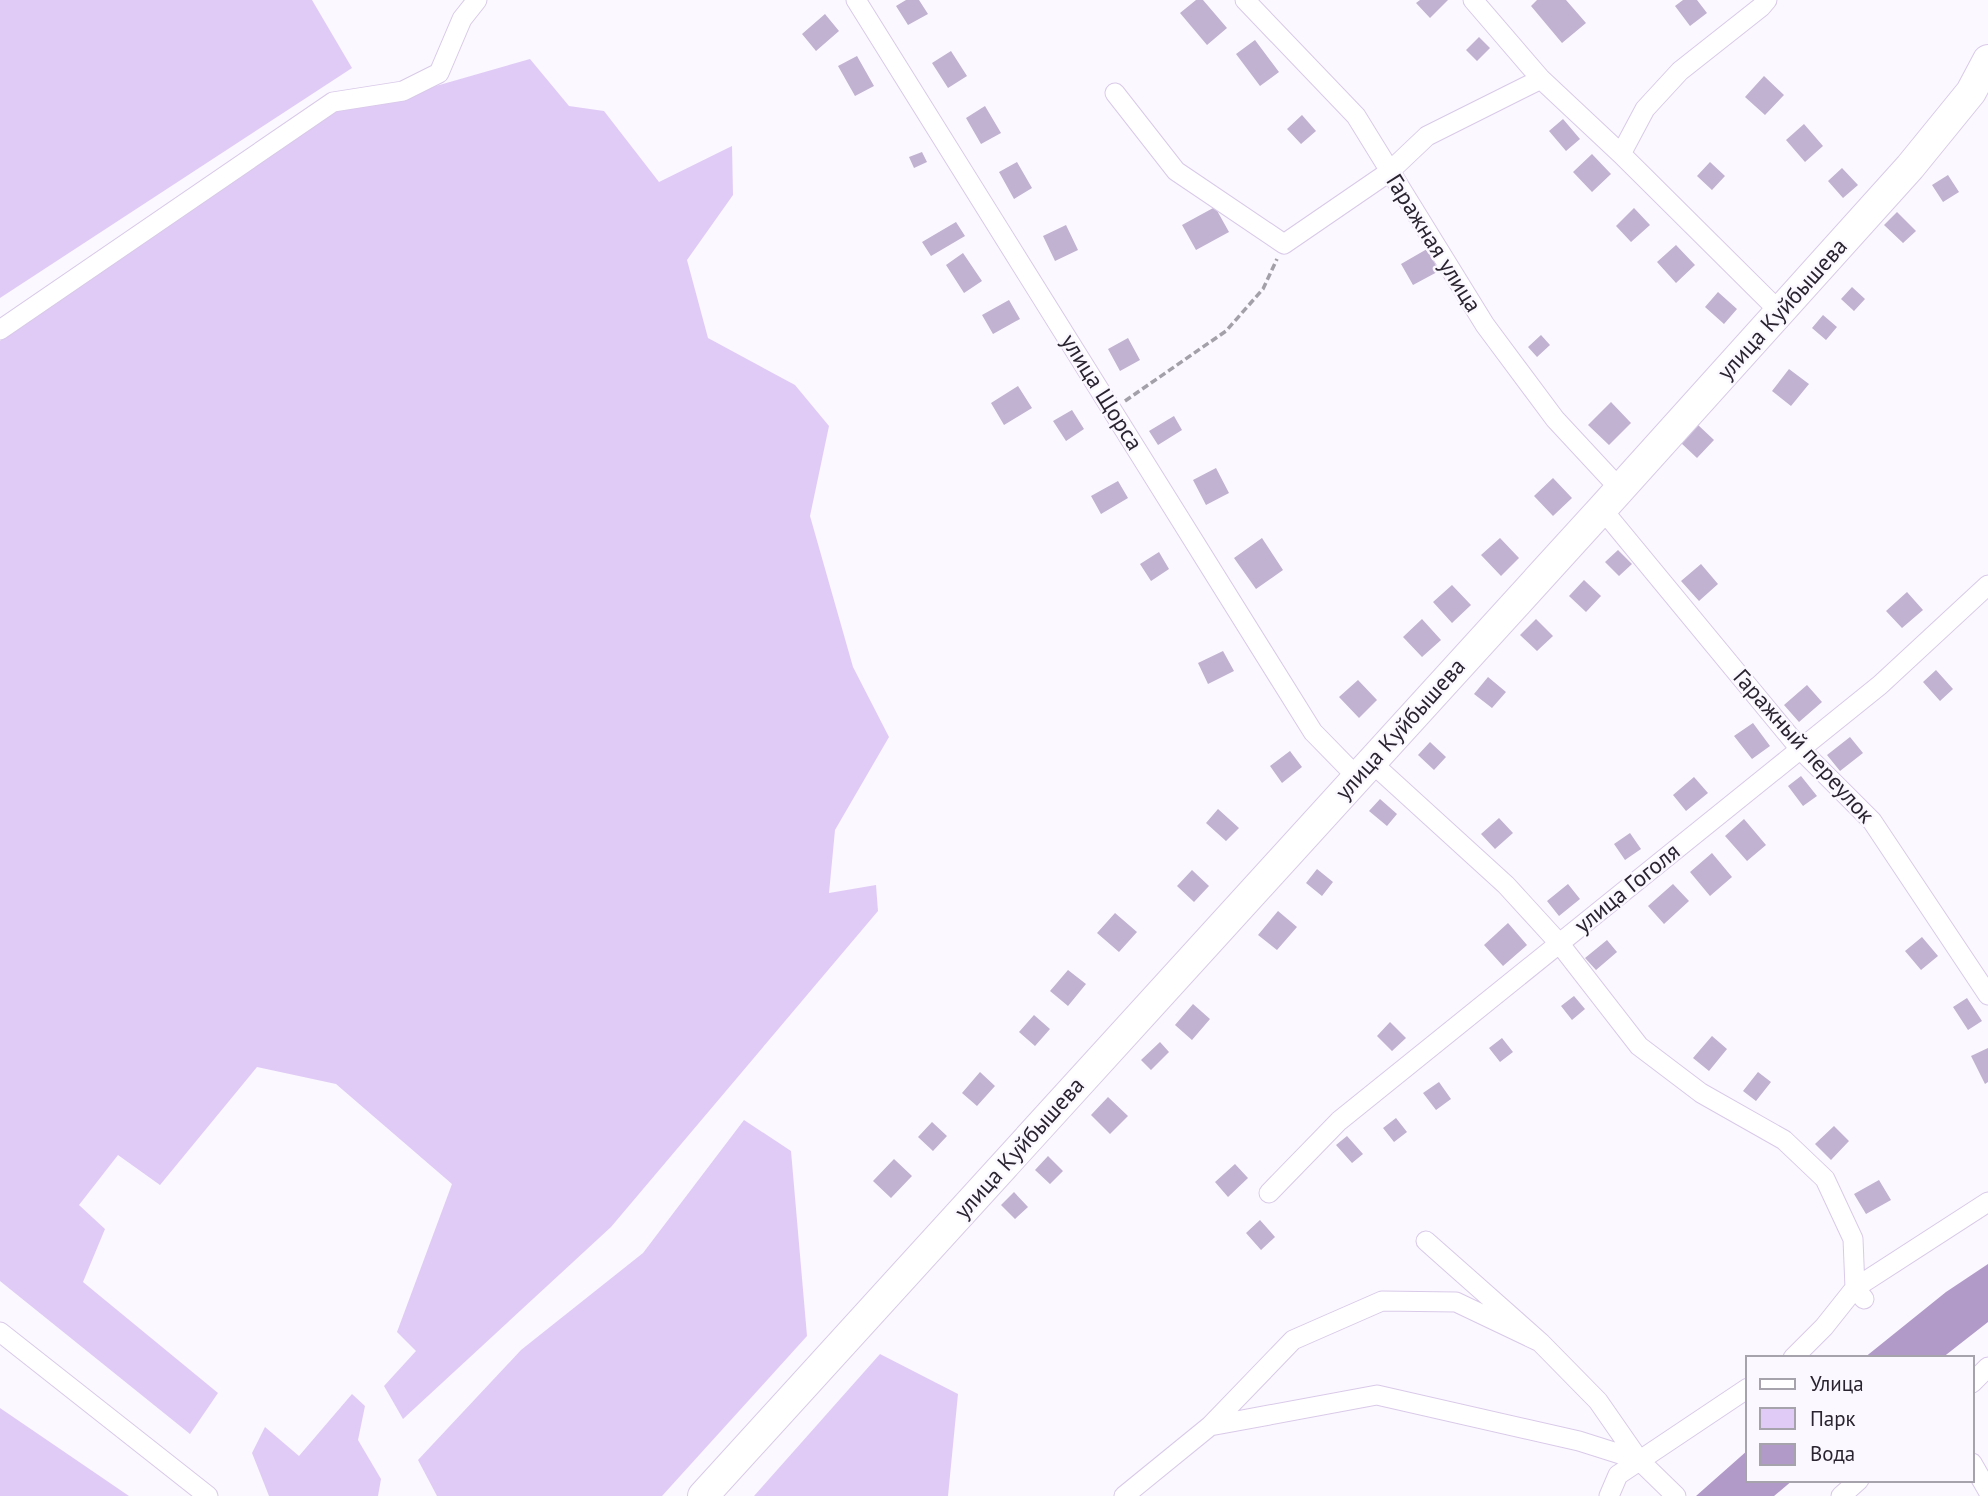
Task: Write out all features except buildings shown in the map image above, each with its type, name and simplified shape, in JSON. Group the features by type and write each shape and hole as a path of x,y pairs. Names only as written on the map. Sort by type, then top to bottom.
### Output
{"highway":[{"name":"улица Куйбышева","path":"703,1496 1910,167 1980,94 1988,60"}],"street":[{"path":"0,330 333,102 403,91 439,73 462,19 477,0"},
{"name":"улица Щорса","path":"856,0 1313,732 1364,769 1506,885 1559,943 1639,1046 1702,1093 1784,1140 1825,1179 1853,1239 1860,1293"},
{"name":"Гаражная улица","path":"1245,0 1356,117 1485,325 1611,499"},
{"path":"1473,0 1541,79 1621,154 1779,311"},
{"path":"1621,154 1653,99 1680,71 1761,7 1766,0"},
{"path":"1115,93 1177,171 1284,244 1389,172 1427,136 1541,79"},
{"name":"Гаражный переулок","path":"1611,499 1800,748 1872,821 1988,995"},
{"name":"улица Гоголя","path":"1269,1193 1339,1121 1880,685 1988,585"},
{"path":"1795,1356 1860,1293 1988,1202"},
{"path":"1426,1241 1540,1342 1598,1401 1639,1460 1676,1496"},
{"path":"1124,1496 1210,1426 1293,1340 1382,1301 1456,1302 1540,1342"},
{"path":"0,1332 208,1496"},
{"path":"1974,1381 1988,1367"},
{"path":"1609,1496 1619,1475 1746,1389"},
{"path":"1210,1426 1377,1395 1579,1441 1639,1460"},
{"path":"1974,1466 1988,1491"},
{"path":"1841,1496 1857,1482"}],"path":[{"path":"1113,410 1226,331 1263,289 1284,244"}],"green space":[{"path":"0,0 312,0 352,68 0,298"},
{"path":"530,59 569,106 604,111 659,182 732,146 733,195 687,260 708,338 795,385 829,426 810,516 853,667 889,737 835,830 829,893 876,885 878,911 611,1227 403,1419 384,1386 416,1351 397,1332 452,1184 336,1084 257,1067 160,1185 118,1155 79,1205 105,1229 83,1282 218,1393 190,1434 0,1281 0,341 368,86 387,100"},
{"path":"744,1120 791,1151 807,1336 662,1496 437,1496 418,1460 521,1350 643,1253"},
{"path":"880,1354 958,1394 948,1496 754,1496"},
{"path":"352,1394 365,1406 358,1440 381,1479 378,1496 269,1496 252,1453 265,1427 299,1456"},
{"path":"0,1408 129,1496 0,1496"}],"water":[{"path":"1988,1264 1988,1322 1945,1356 1866,1356 1946,1292"},
{"path":"1746,1452 1746,1482 1791,1482 1774,1496 1696,1496"}]}
